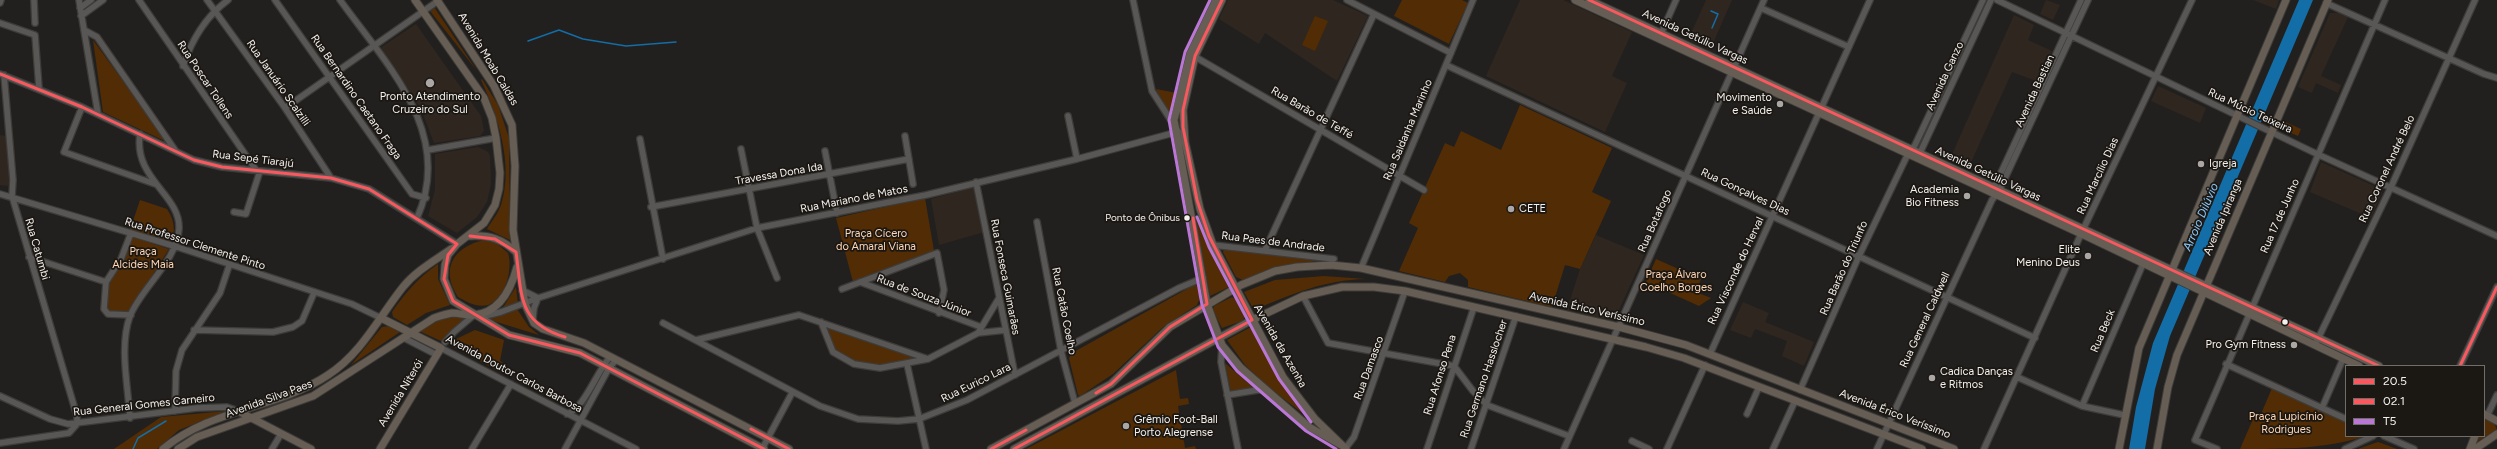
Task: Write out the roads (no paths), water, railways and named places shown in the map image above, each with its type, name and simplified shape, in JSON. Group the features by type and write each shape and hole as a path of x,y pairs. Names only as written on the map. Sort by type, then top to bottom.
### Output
{"main road":[{"path":"415,0 484,98 492,118 496,138 499,189 495,205 484,223 470,236 457,244 448,255 444,279 453,301 509,335 580,353 763,449"},
{"path":"1215,13 1217,0"},
{"path":"1217,0 1192,55 1174,120 1207,304 1220,342 1241,368 1309,427 1344,448"},
{"path":"1192,55 1222,0"},
{"name":"Avenida Getúlio Vargas","path":"1574,0 1662,38 1906,151 1994,194 2083,232 2170,272 2316,342 2377,365"},
{"name":"Avenida Getúlio Vargas","path":"1589,0 1662,38"},
{"path":"2119,449 2124,415 2139,348 2170,272 2239,117 2286,0"},
{"name":"Avenida Moab Caldas","path":"438,1 494,86 512,125 515,166 513,228 525,304 534,322"},
{"name":"Avenida Ipiranga","path":"2157,449 2168,387 2177,355 2202,287 2268,130 2327,1"},
{"name":"Avenida da Azenha","path":"1192,55 1183,110 1185,142 1200,209 1213,245 1252,320 1294,394 1344,448"},
{"name":"Avenida Getúlio Vargas","path":"2083,232 2144,264 2170,272"},
{"path":"470,236 486,235 497,238 516,252"},
{"name":"Avenida Silva Paes","path":"163,449 178,436 198,425 304,388 329,374 349,358 369,335 404,287 416,274 457,244"},
{"name":"Avenida Érico Veríssimo","path":"991,449 1111,384 1170,327 1207,304 1275,271 1332,261 1619,327 1710,354 1800,390 1889,422 1954,449"},
{"name":"Avenida Moab Caldas","path":"474,315 490,311 500,303 510,289 518,265"},
{"name":"Avenida Érico Veríssimo","path":"1014,449 1220,342 1252,320 1302,296 1342,287 1374,287 1405,292 1516,316 1681,356 1922,449"},
{"name":"Avenida Silva Paes","path":"178,449 197,437 313,396 434,318 453,313 474,315"},
{"name":"Avenida Doutor Carlos Barbosa","path":"381,318 443,345"},
{"path":"534,322 543,329 584,343 790,449"},
{"name":"Avenida Getúlio Vargas","path":"2316,342 2358,365"},
{"name":"Avenida Niterói","path":"380,449 443,345"},
{"name":"Rua General Gomes Carneiro","path":"238,411 311,449"},
{"path":"2486,415 2497,421"},
{"path":"2475,449 2497,434"},
{"path":"2470,449 2475,437"}],"street":[{"path":"34,0 35,24"},
{"path":"80,0 81,16 98,114"},
{"path":"80,8 91,0"},
{"path":"81,16 104,0"},
{"name":"Rua Poscar Tollens","path":"139,0 183,66 258,170"},
{"name":"Rua Januário Scalzilli","path":"207,0 285,108 331,178"},
{"path":"183,66 190,45 214,10 228,0"},
{"name":"Rua Bernardino Caetano Fraga","path":"275,0 412,194 426,198"},
{"path":"340,0 374,46 417,111 428,150 430,173 426,198 418,218"},
{"path":"1133,0 1152,91 1177,132 1185,142"},
{"path":"1347,0 1451,53"},
{"name":"Rua Saldanha Marinho","path":"1361,268 1473,0"},
{"path":"1662,38 1676,0"},
{"name":"Rua Botafogo","path":"1564,449 1764,0"},
{"name":"Rua Visconde do Herval","path":"1710,354 1822,112 1870,0"},
{"name":"Avenida Ganzo","path":"1906,151 1949,72 1982,0"},
{"name":"Avenida Ganzo","path":"1918,157 1991,0"},
{"name":"Rua Múcio Teixeira","path":"1997,0 2317,154 2497,236"},
{"name":"Avenida Bastian","path":"1994,194 2021,128 2080,0"},
{"name":"Avenida Bastian","path":"1994,194 2027,132 2088,0"},
{"name":"Rua 17 de Junho","path":"2217,449 2195,440 2226,364 2385,0"},
{"name":"Rua Coronel André Belo","path":"2316,342 2391,187 2475,0"},
{"path":"285,108 438,1"},
{"name":"Rua Marcílio Dias","path":"1984,449 2191,1"},
{"path":"2327,1 2449,59 2497,78"},
{"path":"1761,8 1849,47"},
{"path":"1265,250 1374,14"},
{"path":"0,22 35,35 38,88"},
{"path":"84,30 97,37 176,151"},
{"name":"Rua Barão de Teffé","path":"1192,55 1424,190"},
{"name":"Rua Gonçalves Dias","path":"1446,65 2035,338"},
{"path":"1949,72 1956,75"},
{"name":"Rua Sepé Tiarajú","path":"2,75 38,88 98,114 194,160 222,167 331,178 369,189 418,218 457,244"},
{"name":"Rua Catumbi","path":"2,75 13,180 12,196 77,416 77,424"},
{"path":"82,107 64,152 156,184"},
{"path":"1068,116 1077,159"},
{"path":"2021,128 2027,132"},
{"name":"Rua Mariano de Matos","path":"474,315 485,316 525,304 538,298 757,228 926,196 976,182 1077,159 1177,132"},
{"path":"130,418 125,335 131,314 174,246 179,228 174,210 144,168 140,156 140,134"},
{"path":"905,136 913,184"},
{"path":"428,150 496,138"},
{"path":"640,139 651,207 663,259"},
{"path":"741,149 757,228 777,278"},
{"path":"825,151 837,213"},
{"name":"Rua Barão do Triunfo","path":"1800,390 1906,151"},
{"name":"Travessa Dona Ida","path":"651,207 830,175 909,159"},
{"path":"234,212 246,214 258,170"},
{"name":"Rua Fonseca Guimarães","path":"976,182 1015,375"},
{"name":"Rua Professor Clemente Pinto","path":"0,194 12,196 174,246 229,266 352,304 381,318"},
{"name":"Rua General Caldwell","path":"1877,449 1994,194"},
{"name":"Rua Catão Coelho","path":"1037,222 1061,351 1075,403"},
{"path":"131,233 121,259 106,282 105,313 131,314"},
{"name":"Rua Paes de Andrade","path":"1213,245 1265,250 1332,261"},
{"path":"842,289 937,253 944,290 939,313"},
{"path":"29,257 106,282"},
{"name":"Rua Beck","path":"2082,406 2144,264"},
{"path":"175,412 176,371 182,350 220,292 229,266"},
{"name":"Rua Eurico Lara","path":"663,324 696,340 792,393 820,406 858,419 898,421 919,419 967,400 1179,288 1203,278"},
{"name":"Rua de Souza Júnior","path":"860,282 939,313 981,327"},
{"path":"2460,365 2497,287"},
{"path":"522,290 538,298 532,313 534,322"},
{"name":"Rua Damasco","path":"1344,448 1354,437 1405,292"},
{"path":"194,330 273,332 283,330 302,321 310,308 314,293"},
{"path":"1302,296 1328,343 1385,352 1454,366 1472,391 1487,405 1570,436"},
{"path":"978,333 999,298"},
{"name":"Rua Afonso Pena","path":"1427,449 1474,307"},
{"name":"Avenida Niterói","path":"443,345 454,332 474,315"},
{"path":"696,340 799,315 928,359"},
{"name":"Rua Germano Hasslocher","path":"1471,449 1516,316"},
{"path":"821,322 833,352 854,364 880,368 928,359 978,333 1006,330"},
{"path":"404,338 437,355"},
{"path":"1220,342 1220,362 1238,449"},
{"name":"Avenida Doutor Carlos Barbosa","path":"443,345 581,422 636,449"},
{"path":"2322,408 2343,358"},
{"path":"567,414 578,408 606,366 613,359"},
{"path":"907,364 926,449"},
{"path":"2226,364 2345,419"},
{"path":"1668,449 1705,365"},
{"path":"565,449 581,422 584,411 606,366"},
{"path":"2017,377 2082,406 2124,415"},
{"path":"472,449 511,384"},
{"path":"1747,414 1759,387"},
{"path":"1227,395 1264,389"},
{"path":"763,449 792,393"},
{"path":"2486,415 2497,395"},
{"name":"Rua General Gomes Carneiro","path":"0,396 50,419 77,424 227,407 238,411"},
{"path":"1773,449 1795,401"},
{"path":"0,443 69,433 77,424"},
{"path":"272,449 281,434"},
{"path":"2345,449 2371,437"},
{"path":"2386,437 2414,449"},
{"path":"1632,441 1649,449"}],"water":[{"name":"Arroio Dilúvio","path":"2299,0 2313,0 2170,336 2155,389 2145,449 2129,449 2136,407 2153,343"}],"waterway":[{"path":"1711,11 1718,14 1712,28"},
{"path":"528,41 559,30 583,39 626,46 676,42"},
{"path":"133,449 138,438 166,421"}],"place":[{"name":"Pronto Atendimento Cruzeiro do Sul","path":"430,83"},
{"name":"Movimento e Saúde","path":"1780,104"},
{"name":"Igreja","path":"2201,164"},
{"name":"Academia Bio Fitness","path":"1967,196"},
{"name":"CETE","path":"1511,209"},
{"name":"Ponto de Ônibus","path":"1187,218"},
{"name":"Elite Menino Deus","path":"2088,256"},
{"name":"Pro Gym Fitness","path":"2294,345"},
{"name":"Cadica Danças e Ritmos","path":"1932,378"},
{"name":"Grêmio Foot-Ball Porto Alegrense","path":"1126,426"}],"park label":[{"name":"Praça Cícero do Amaral Viana","path":"876,240"},
{"name":"Praça Alcides Maia","path":"143,258"},
{"name":"Praça Álvaro Coelho Borges","path":"1676,281"},
{"name":"Praça Lupicínio Rodrigues","path":"2286,423"}]}
